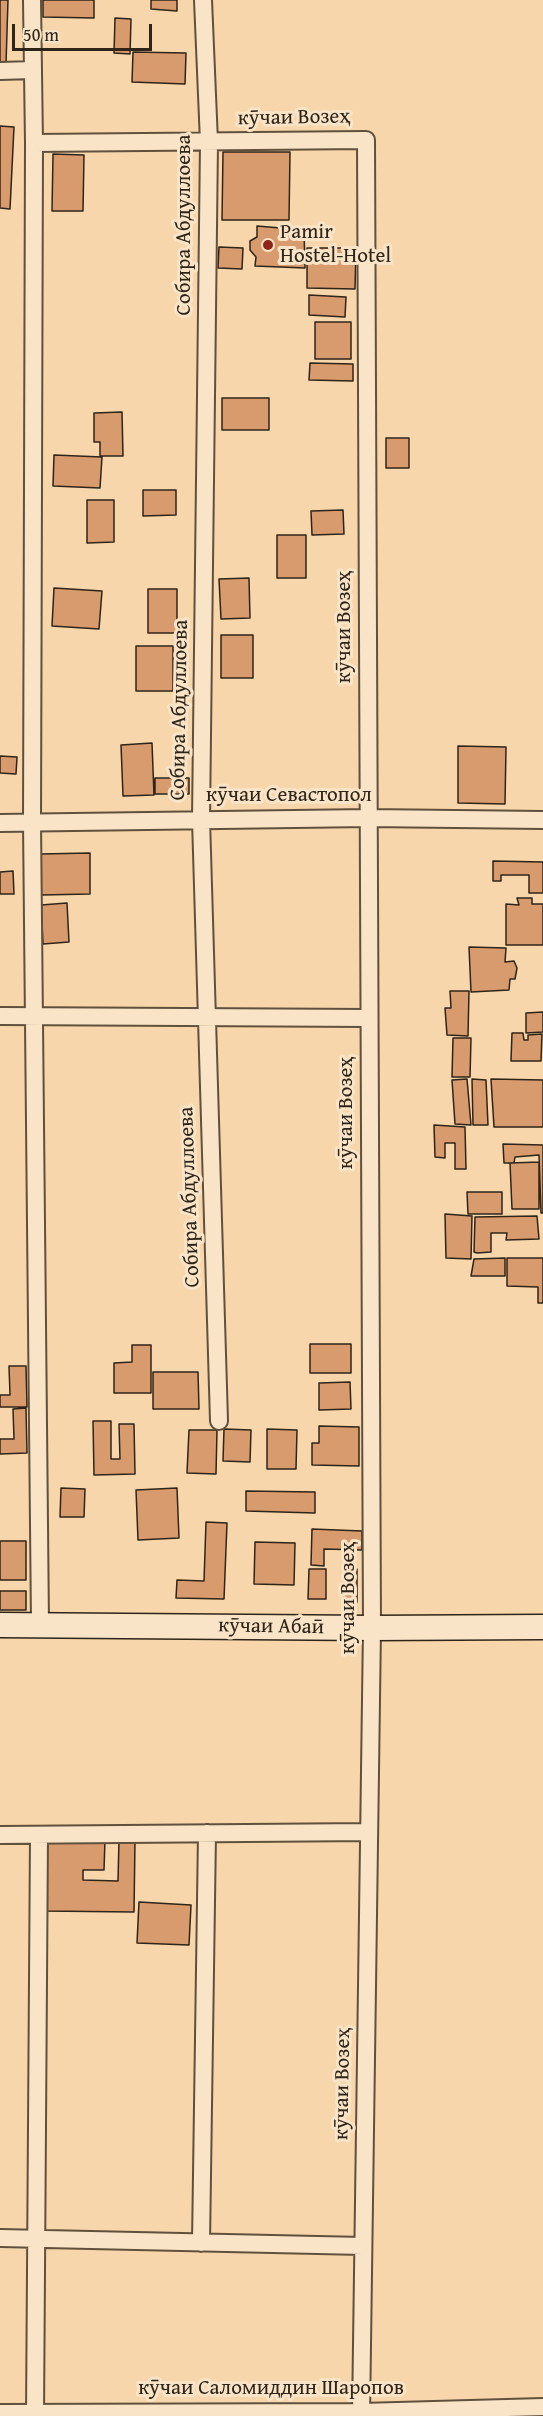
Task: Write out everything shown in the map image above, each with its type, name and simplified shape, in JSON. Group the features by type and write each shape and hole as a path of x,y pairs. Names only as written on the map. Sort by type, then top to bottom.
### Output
{"street":[{"path":"32,0 34,143 32,822 40,1624"},
{"name":"Собира Абдуллоева","path":"203,0 209,142 201,819 219,1421"},
{"path":"0,70 33,70"},
{"name":"кӯчаи Возеҳ","path":"34,143 366,140 372,1628 361,2414"},
{"name":"кӯчаи Севастопол","path":"0,823 368,818 543,820"},
{"path":"0,1016 369,1018"},
{"name":"кӯчаи Абаӣ","path":"0,1625 543,1627"},
{"path":"0,1835 369,1832"},
{"path":"201,2243 207,1833"},
{"path":"35,2414 39,1835"},
{"path":"0,2238 363,2246"},
{"name":"кӯчаи Саломиддин Шаропов","path":"0,2413 361,2414 543,2407"}],"building":[{"path":"0,0 8,0 6,64 0,64"},
{"path":"43,0 94,0 94,18 43,17"},
{"path":"151,0 177,0 177,11 151,9"},
{"path":"115,18 131,19 130,54 114,53"},
{"path":"133,52 186,53 185,84 132,82"},
{"path":"0,126 14,127 10,209 0,208"},
{"path":"223,152 290,152 289,220 222,220"},
{"path":"53,154 84,155 83,211 52,211"},
{"path":"257,226 304,230 305,268 255,266 256,257 250,250 250,241 257,237"},
{"path":"219,247 243,248 242,269 218,268"},
{"path":"307,248 356,248 355,289 307,288"},
{"path":"309,295 346,297 345,317 309,315"},
{"path":"315,322 351,322 351,359 315,359"},
{"path":"310,363 353,364 353,381 309,380"},
{"path":"222,398 269,398 269,430 222,430"},
{"path":"122,412 123,456 100,456 100,442 94,442 94,413"},
{"path":"386,438 409,438 409,468 386,468"},
{"path":"54,455 102,457 100,488 53,486"},
{"path":"143,490 176,490 176,515 143,516"},
{"path":"87,500 114,500 114,542 87,543"},
{"path":"343,510 344,534 312,535 311,511"},
{"path":"277,535 306,535 306,578 277,578"},
{"path":"249,578 250,618 221,619 219,579"},
{"path":"54,588 102,591 99,629 52,626"},
{"path":"148,589 177,589 177,633 148,633"},
{"path":"221,635 253,635 253,678 221,678"},
{"path":"136,646 173,646 173,691 136,691"},
{"path":"152,743 154,795 123,796 121,745"},
{"path":"458,746 506,747 505,804 458,803"},
{"path":"0,756 17,757 16,774 0,773"},
{"path":"155,778 189,778 189,794 155,794"},
{"path":"90,853 90,894 41,895 40,854"},
{"path":"493,861 543,862 543,893 529,893 529,875 501,875 501,881 493,881"},
{"path":"13,871 14,894 0,894 0,872"},
{"path":"517,898 532,898 532,904 543,904 543,945 506,945 506,904 519,905"},
{"path":"67,903 69,942 43,944 41,905"},
{"path":"469,947 506,948 505,962 514,961 517,968 515,979 510,979 509,990 471,992"},
{"path":"450,991 469,991 468,1036 447,1035 445,1008 451,1008"},
{"path":"543,1012 543,1032 526,1033 526,1013"},
{"path":"512,1033 523,1033 524,1040 528,1040 528,1035 542,1034 541,1061 511,1061"},
{"path":"453,1038 471,1038 470,1077 452,1077"},
{"path":"467,1079 471,1125 455,1124 452,1080"},
{"path":"472,1079 486,1080 488,1125 473,1125"},
{"path":"491,1079 543,1080 543,1127 494,1127"},
{"path":"434,1125 465,1127 466,1169 455,1169 455,1143 445,1143 445,1158 435,1157"},
{"path":"503,1144 543,1145 543,1213 541,1213 539,1155 515,1157 514,1163 504,1163"},
{"path":"539,1162 539,1209 512,1209 510,1163"},
{"path":"467,1192 502,1192 502,1214 468,1214"},
{"path":"445,1214 472,1216 471,1259 446,1258"},
{"path":"537,1216 539,1239 506,1240 507,1233 491,1233 491,1252 474,1252 475,1217"},
{"path":"505,1258 505,1276 471,1276 474,1259"},
{"path":"507,1258 543,1258 543,1303 538,1303 538,1287 507,1286"},
{"path":"310,1344 351,1344 351,1373 310,1373"},
{"path":"132,1345 151,1345 151,1393 114,1393 114,1363 132,1362"},
{"path":"9,1366 26,1366 27,1407 0,1407 0,1395 10,1395"},
{"path":"153,1372 198,1372 199,1409 153,1409"},
{"path":"350,1382 351,1409 319,1410 319,1383"},
{"path":"26,1408 27,1453 0,1454 0,1439 14,1439 13,1409"},
{"path":"93,1421 111,1421 111,1459 120,1459 119,1424 134,1424 135,1474 94,1475"},
{"path":"319,1426 359,1427 359,1466 312,1465 312,1443 319,1443"},
{"path":"224,1429 251,1430 250,1462 223,1461"},
{"path":"267,1429 297,1430 296,1469 267,1469"},
{"path":"189,1430 217,1430 216,1474 187,1473"},
{"path":"61,1488 85,1489 84,1517 60,1517"},
{"path":"177,1488 179,1538 138,1540 136,1490"},
{"path":"246,1491 315,1492 315,1513 246,1511"},
{"path":"206,1522 227,1523 224,1599 176,1598 177,1580 204,1581"},
{"path":"312,1529 362,1531 362,1550 324,1549 324,1566 311,1565"},
{"path":"0,1541 26,1541 26,1580 0,1580"},
{"path":"255,1542 295,1543 294,1585 254,1584"},
{"path":"309,1569 326,1569 326,1599 308,1599"},
{"path":"344,1569 357,1569 357,1602 343,1602"},
{"path":"0,1591 26,1591 26,1610 0,1610"},
{"path":"46,1838 105,1839 104,1870 83,1870 83,1880 118,1881 119,1840 135,1840 134,1912 44,1911"},
{"path":"139,1902 191,1905 189,1945 137,1943"}],"place":[{"name":"Pamir Hostel-Hotel","path":"268,245"}]}
